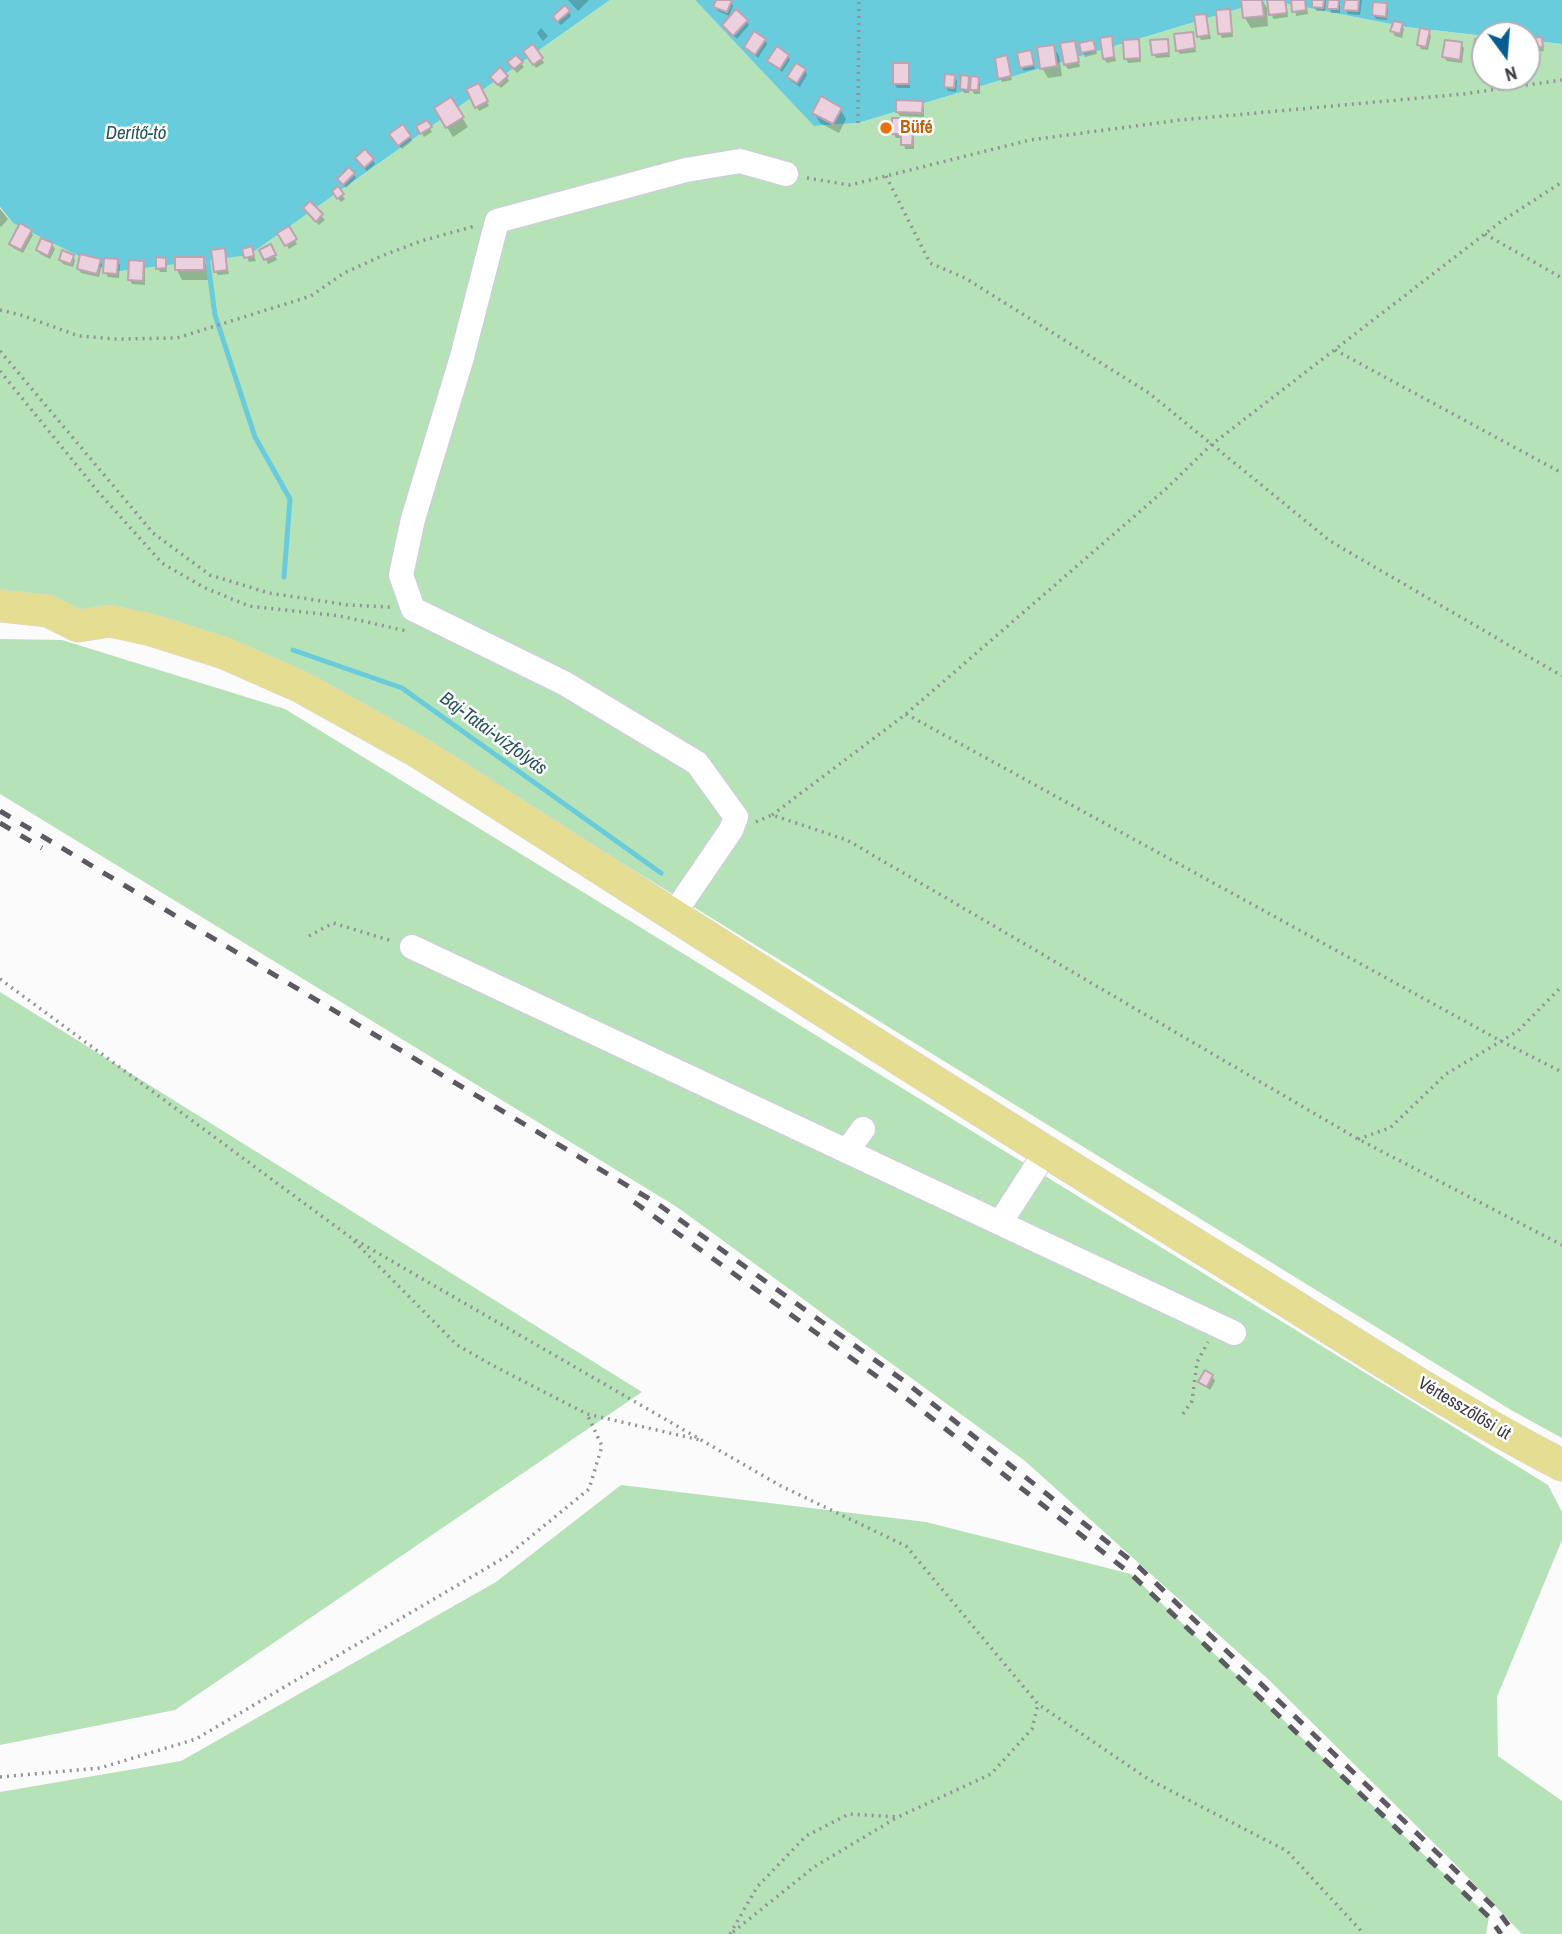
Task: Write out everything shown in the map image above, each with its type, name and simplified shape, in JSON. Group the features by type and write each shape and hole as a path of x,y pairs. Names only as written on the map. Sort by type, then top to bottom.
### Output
{"main road":[{"name":"Vértesszőlősi út","path":"0,606 48,611 78,626 110,621 151,630 224,653 289,682 418,752 1045,1153 1468,1414 1560,1465"}],"street":[{"path":"673,915 731,830 736,817 697,763 564,683 412,620 401,575 413,519 462,357 497,221 687,170 727,163 740,161 786,174"},
{"path":"412,947 719,1102 847,1151 1226,1329"},
{"path":"847,1151 863,1129"},
{"path":"1000,1223 1045,1153"}],"path":[{"path":"858,123 859,0"},
{"path":"786,174 850,185 1030,140 1180,120 1463,94 1562,80"},
{"path":"886,176 930,263 965,278 1149,393 1330,541 1562,676"},
{"path":"731,830 772,815 906,714 1167,488 1211,445 1485,234 1562,182"},
{"path":"0,310 21,314 79,336 177,338 311,296 344,273 409,245 497,221"},
{"path":"1485,234 1562,278"},
{"path":"1335,350 1562,473"},
{"path":"0,351 153,533 210,575 269,593 348,605 412,620"},
{"path":"0,371 100,494 162,563 203,586 249,606 340,616 412,620"},
{"path":"906,714 1562,1072"},
{"path":"772,815 847,839 1207,1053 1358,1139 1562,1245"},
{"path":"309,936 333,923 412,947"},
{"path":"0,979 350,1237 781,1486 906,1546 1038,1704 1148,1779 1287,1851 1364,1934"},
{"path":"1358,1139 1390,1128 1446,1074 1518,1031 1562,986"},
{"path":"350,1237 457,1345 587,1414 704,1441"},
{"path":"1183,1414 1192,1401 1196,1362 1226,1329"},
{"path":"0,1777 100,1768 196,1739 507,1556 589,1489 602,1446 587,1414"},
{"path":"730,1934 814,1867 898,1817 991,1774 1032,1729 1038,1704"},
{"path":"730,1934 757,1888 806,1836 849,1814 898,1817"}],"green space":[{"path":"610,0 695,0 815,126 858,123 1268,0 1406,27 1471,34 1471,91 1541,91 1541,42 1562,44 1562,1438 1511,1410 510,794 266,671 0,606 0,208 13,223 249,255"},
{"path":"0,639 62,640 285,709 1548,1485 1562,1512 1562,1540 1497,1697 1498,1756 1562,1801 1562,1934 1522,1934 1269,1680 1025,1461 677,1207 0,794"},
{"path":"0,992 642,1392 175,1710 0,1745"},
{"path":"621,1485 926,1522 1131,1574 1489,1917 1486,1934 0,1934 0,1792 181,1761 496,1582"}],"water":[{"name":"Derítő-tó","path":"0,0 610,0 249,255 111,272 13,223 0,207"},
{"path":"695,0 1268,0 858,123 814,126"},
{"path":"1268,0 1562,0 1562,44 1541,42 1541,21 1471,21 1471,34 1406,27"}],"building":[{"path":"716,0 732,0 727,12 713,7"},
{"path":"1241,0 1262,0 1264,16 1243,18"},
{"path":"1267,0 1285,0 1287,13 1269,15"},
{"path":"1291,0 1305,0 1306,10 1292,12"},
{"path":"1312,0 1324,0 1323,8 1312,7"},
{"path":"1328,0 1339,0 1338,9 1327,9"},
{"path":"1345,0 1359,0 1358,11 1343,10"},
{"path":"1373,2 1387,3 1386,17 1372,15"},
{"path":"565,5 570,11 557,22 553,16"},
{"path":"736,9 748,20 733,36 722,25"},
{"path":"1230,9 1232,33 1218,34 1216,10"},
{"path":"1206,14 1209,35 1197,37 1194,15"},
{"path":"1394,21 1403,23 1400,34 1390,31"},
{"path":"1420,28 1430,30 1426,47 1417,45"},
{"path":"754,31 766,39 755,55 744,47"},
{"path":"1193,32 1195,48 1176,51 1174,34"},
{"path":"1112,36 1114,57 1103,59 1100,38"},
{"path":"1139,39 1140,58 1124,59 1123,40"},
{"path":"1168,39 1169,53 1152,55 1150,40"},
{"path":"1093,40 1096,50 1081,53 1079,43"},
{"path":"1445,40 1462,42 1460,60 1442,57"},
{"path":"1075,41 1079,62 1064,65 1060,43"},
{"path":"533,44 543,58 533,65 523,51"},
{"path":"1054,45 1057,66 1040,69 1037,47"},
{"path":"777,46 789,55 780,69 767,61"},
{"path":"1031,50 1034,65 1020,68 1017,53"},
{"path":"516,55 523,62 514,69 507,62"},
{"path":"1007,55 1011,76 998,79 995,58"},
{"path":"796,63 806,69 797,83 787,77"},
{"path":"893,63 909,63 909,84 893,84"},
{"path":"500,67 508,76 498,85 490,77"},
{"path":"945,74 955,75 954,88 944,87"},
{"path":"961,75 969,76 968,90 960,89"},
{"path":"971,76 979,77 978,90 970,90"},
{"path":"479,83 488,101 475,108 466,89"},
{"path":"821,96 842,108 833,124 812,113"},
{"path":"451,97 464,117 446,128 434,108"},
{"path":"896,100 923,101 922,113 896,112"},
{"path":"892,118 900,118 900,134 892,134"},
{"path":"427,120 432,127 420,134 416,126"},
{"path":"403,124 411,136 398,146 389,134"},
{"path":"901,132 913,132 912,145 901,145"},
{"path":"365,149 374,159 364,168 355,158"},
{"path":"349,167 355,173 343,185 337,179"},
{"path":"338,186 344,194 337,199 332,191"},
{"path":"310,201 323,214 316,222 303,208"},
{"path":"20,223 32,230 21,250 9,244"},
{"path":"289,226 297,239 285,246 277,233"},
{"path":"41,238 53,243 48,256 36,250"},
{"path":"271,244 276,255 264,260 259,250"},
{"path":"252,246 254,256 244,258 242,249"},
{"path":"225,248 227,270 214,272 211,250"},
{"path":"62,250 74,255 71,264 59,260"},
{"path":"80,254 101,259 97,274 77,269"},
{"path":"156,257 166,258 166,268 156,269"},
{"path":"175,257 204,257 204,270 175,270"},
{"path":"104,258 118,259 117,274 103,273"},
{"path":"129,260 144,261 143,281 128,280"},
{"path":"1205,1370 1213,1375 1207,1387 1198,1382"}],"waterway":[{"name":"Baj-Tatai-vízfolyás","path":"207,255 215,315 255,437 290,499 284,577"},
{"name":"Baj-Tatai-vízfolyás","path":"293,650 402,688 661,873"}],"railway":[{"path":"0,811 658,1204 904,1381 1139,1567 1497,1910 1515,1934"},
{"path":"0,823 42,848"},
{"path":"634,1202 897,1391 1131,1574 1489,1917 1501,1934"}],"place":[{"name":"Büfé","path":"886,128"}]}
